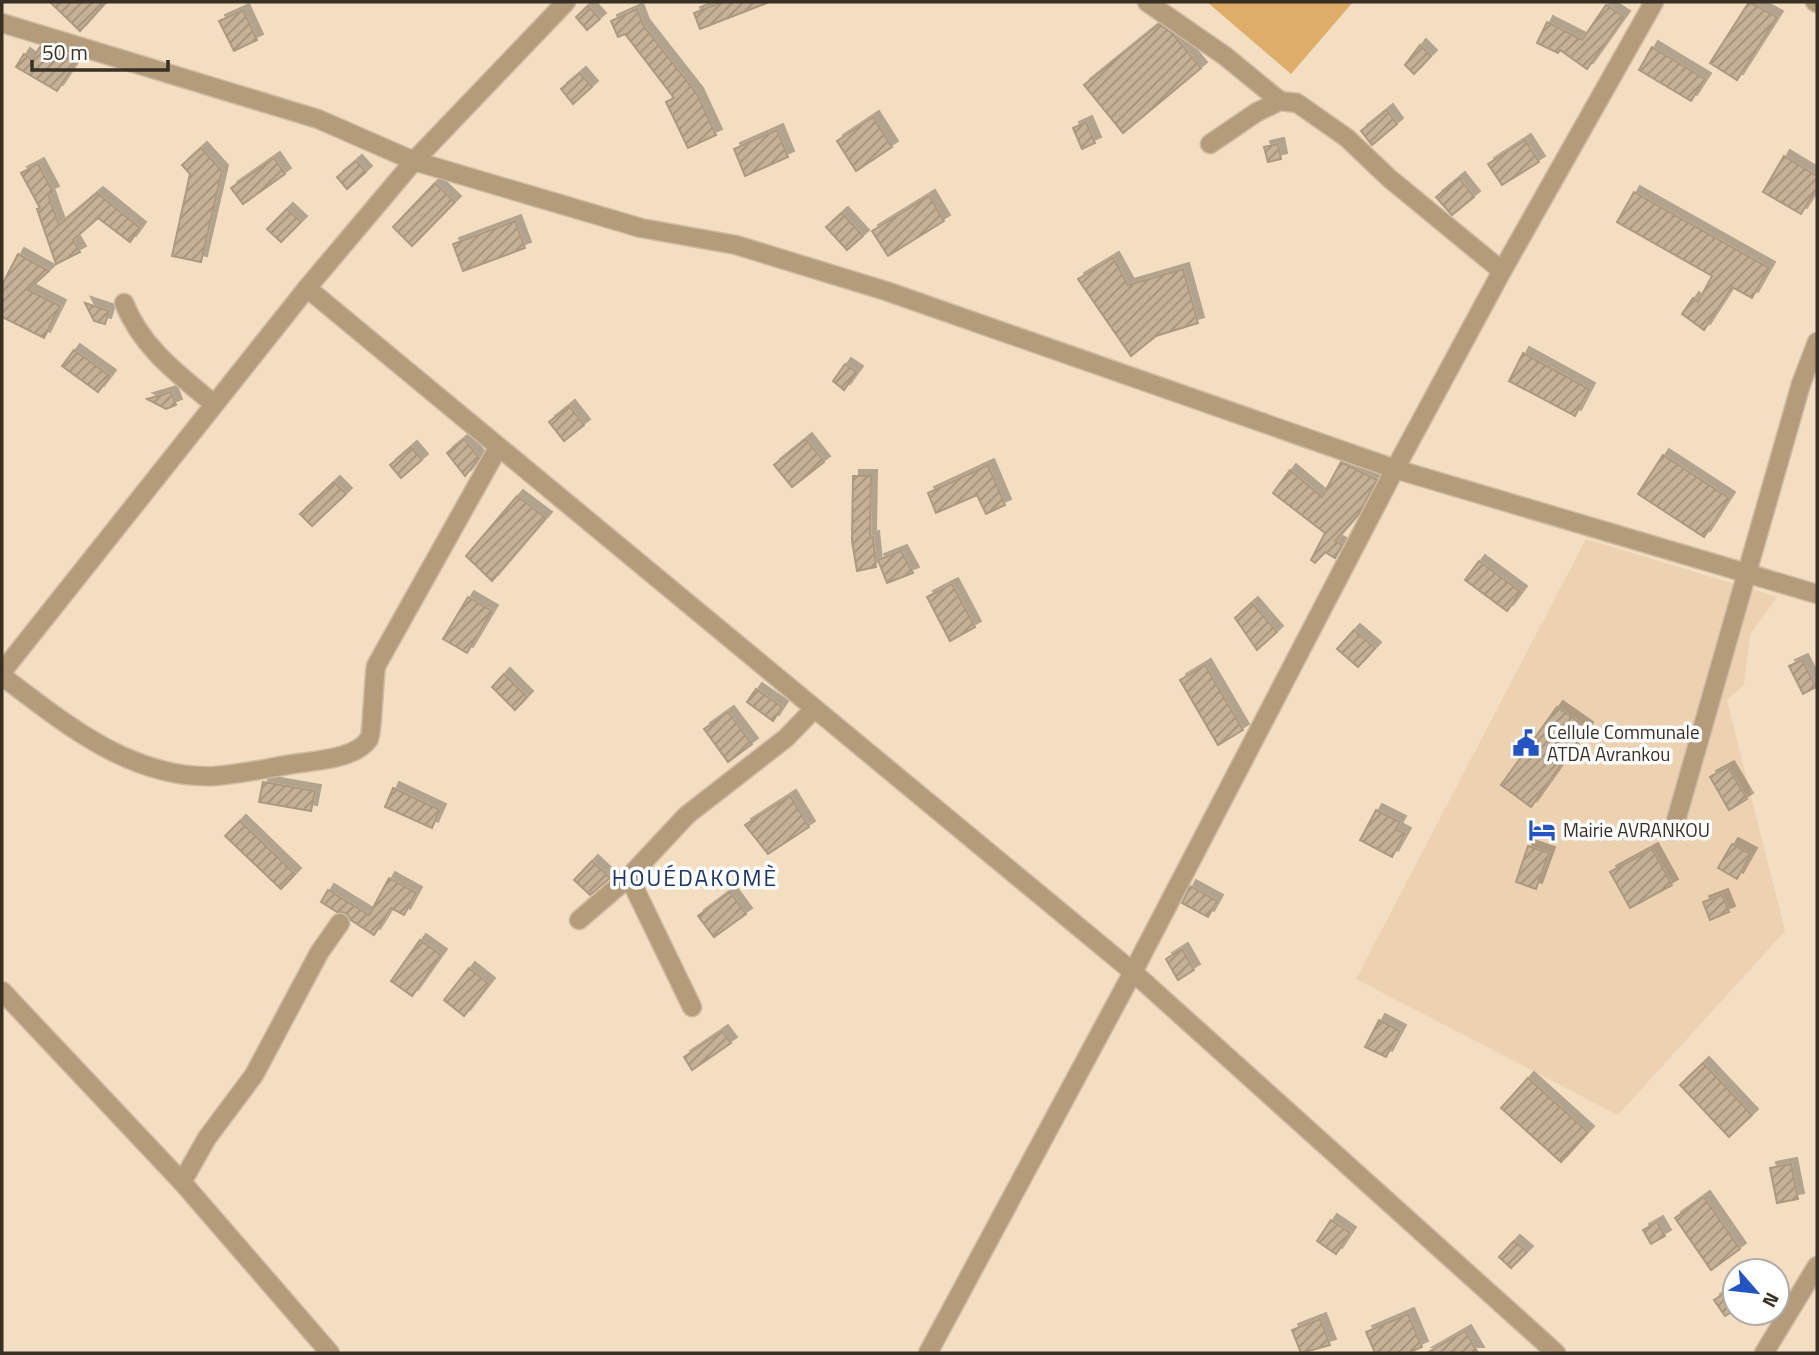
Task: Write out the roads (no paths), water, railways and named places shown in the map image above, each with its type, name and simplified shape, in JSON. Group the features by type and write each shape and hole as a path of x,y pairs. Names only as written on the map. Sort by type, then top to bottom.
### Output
{"street":[{"path":"498,448 376,666 370,707 371,736 363,747 331,758 215,776 149,768 75,731 2,674 307,288 414,161 566,2"},
{"path":"1147,2 1225,56 1280,101"},
{"path":"928,1353 1133,972 1395,469 1502,271 1654,2"},
{"path":"2,23 318,119 414,161 642,228 736,245 886,291 1395,469 1817,594"},
{"path":"1210,145 1257,112 1280,101 1297,103 1347,138 1389,178 1502,271"},
{"path":"307,288 1133,972 1556,1353"},
{"path":"124,303 133,327 155,354 214,404"},
{"path":"1674,831 1801,384 1817,342"},
{"path":"579,920 629,877 687,815 786,738 814,709"},
{"path":"629,877 692,1007"},
{"path":"182,1182 207,1138 254,1075 319,953 340,923"},
{"path":"2,991 182,1182 330,1353"},
{"path":"1764,1353 1817,1266"}],"place":[{"name":"Cellule Communale ATDA Avrankou","path":"1526,743"},
{"name":"Mairie AVRANKOU","path":"1542,830"}],"district":[{"name":"HOUÉDAKOMÈ","path":"695,878"}]}
